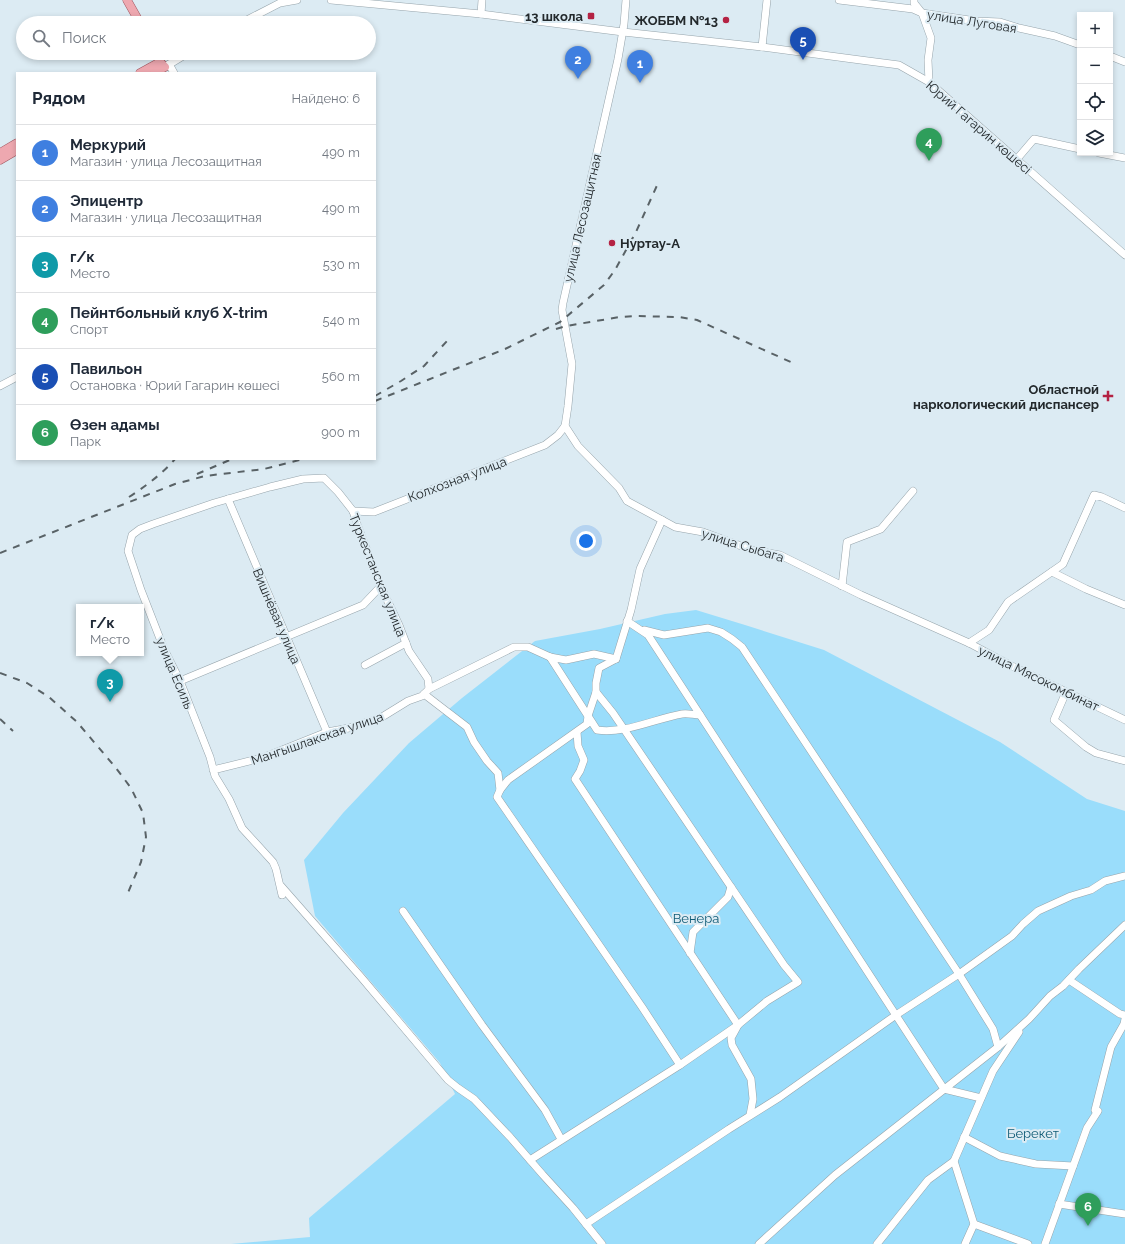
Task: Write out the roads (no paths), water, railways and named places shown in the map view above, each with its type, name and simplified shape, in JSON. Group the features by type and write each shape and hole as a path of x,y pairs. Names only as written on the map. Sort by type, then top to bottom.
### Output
{"main road":[{"path":"127,0 136,16"},
{"path":"162,60 165,64"},
{"path":"143,72 165,64"},
{"path":"155,72 165,64"},
{"path":"0,152 16,144"},
{"path":"0,160 16,151"}],"street":[{"path":"254,16 280,2 297,0"},
{"name":"Юрий Гагарин көшесі","path":"331,0 480,14 623,32 762,47 899,65 930,82 1125,254"},
{"path":"480,14 482,0"},
{"name":"улица Лесозащитная","path":"565,426 572,364 562,310 563,303 618,59 623,32 626,0"},
{"path":"762,47 768,0"},
{"name":"улица Луговая","path":"839,0 913,9 922,13 976,21 1000,22 1055,36 1077,44"},
{"path":"914,0 914,3 922,13 931,38 928,60 930,82"},
{"path":"1113,57 1125,62"},
{"path":"173,60 165,64 173,72"},
{"path":"1017,159 1034,139 1077,148"},
{"path":"1113,156 1125,158"},
{"path":"0,386 16,378"},
{"name":"Колхозная улица","path":"353,511 374,512 545,445 565,426"},
{"name":"улица Сыбага","path":"565,426 578,446 619,488 627,501 675,527 703,532 752,550 780,555 842,586 969,643"},
{"name":"Туркестанская улица","path":"228,499 303,479 324,478 338,492 353,511 356,524 381,586 400,625 409,651 428,680 426,691"},
{"path":"842,586 847,542 881,529 913,491"},
{"name":"улица Мясокомбинат","path":"1125,508 1102,497 1094,495 1063,564 1008,602 989,630 969,643 1012,666 1125,720"},
{"name":"Вишнёвая улица","path":"228,499 327,732"},
{"name":"улица Есиль","path":"228,499 140,529 132,535 128,551 141,590 164,649 180,681 210,757 215,776 229,799 242,828 273,862 282,895"},
{"path":"662,520 640,569 616,659 599,668 596,692 588,716 587,724 508,780 500,790 497,797 642,1007 680,1065"},
{"path":"1052,572 1086,589 1125,605"},
{"path":"180,681 363,606 381,586"},
{"path":"627,621 648,635 944,1089 981,1098"},
{"path":"640,629 664,635 708,628 722,632 742,647 958,974 993,1029 998,1047"},
{"path":"365,665 406,643"},
{"name":"Мангышлакская улица","path":"213,770 262,758 327,732 350,728 382,717 408,701 422,696 426,691 514,647 528,647 550,657"},
{"path":"550,657 566,660 594,654 616,659"},
{"path":"550,657 596,730 607,732 684,714 700,715"},
{"path":"426,691 467,727 474,742 487,761 498,773 500,790"},
{"path":"530,1160 680,1065 738,1025 766,1001 798,982 784,965 731,888 613,713 596,692"},
{"path":"1066,692 1054,720 1096,753 1125,762"},
{"path":"577,732 578,746 584,760 574,779 738,1025"},
{"path":"586,1224 750,1115 780,1097 896,1015 958,974 1012,936 1038,911 1071,896 1091,890 1105,881 1125,876"},
{"path":"280,884 361,976 448,1080 474,1099 510,1137 602,1244"},
{"path":"690,953 693,932 728,897 731,888"},
{"path":"403,911 482,1025 545,1110 561,1140"},
{"path":"759,1244 835,1175 998,1047 1025,1023 1050,996 1125,925"},
{"path":"1068,980 1120,1014 1125,1015"},
{"path":"1045,1244 1087,1128 1096,1110 1111,1047 1122,1034 1125,1019"},
{"path":"876,1244 928,1180 954,1161 993,1071 1025,1023"},
{"path":"738,1025 731,1038 732,1045 751,1079 753,1099 750,1115"},
{"path":"964,1137 1000,1156 1036,1164 1073,1166"},
{"path":"954,1161 974,1224 965,1244"},
{"path":"1059,1204 1125,1214"},
{"path":"974,1224 1028,1244"}],"railway":[{"path":"376,401 505,349 560,322 604,285 615,270 636,232 659,181"},
{"path":"556,329 620,317 679,317 697,320 793,363"},
{"path":"376,395 424,366 447,341"},
{"path":"129,497 154,480 174,460"},
{"path":"197,474 230,460"},
{"path":"0,553 175,484 205,476 264,469 299,460"},
{"path":"0,673 27,683 49,697 77,722 131,788 143,813 146,837 141,862 127,895"},
{"path":"0,719 13,731"}],"place":[{"name":"13 школа","path":"591,16"},
{"name":"ЖОББМ №13","path":"726,20"},
{"name":"Павильон","path":"803,60"},
{"name":"Эпицентр","path":"578,79"},
{"name":"Меркурий","path":"640,83"},
{"name":"Пейнтбольный клуб X-trim","path":"929,161"},
{"name":"Нуртау-А","path":"612,243"},
{"name":"Областной наркологический диспансер","path":"1108,396"},
{"name":"г/к","path":"110,702"},
{"name":"Өзен адамы","path":"1088,1226"}],"park label":[{"name":"Венера","path":"696,918"},
{"name":"Берекет","path":"1033,1133"}]}
